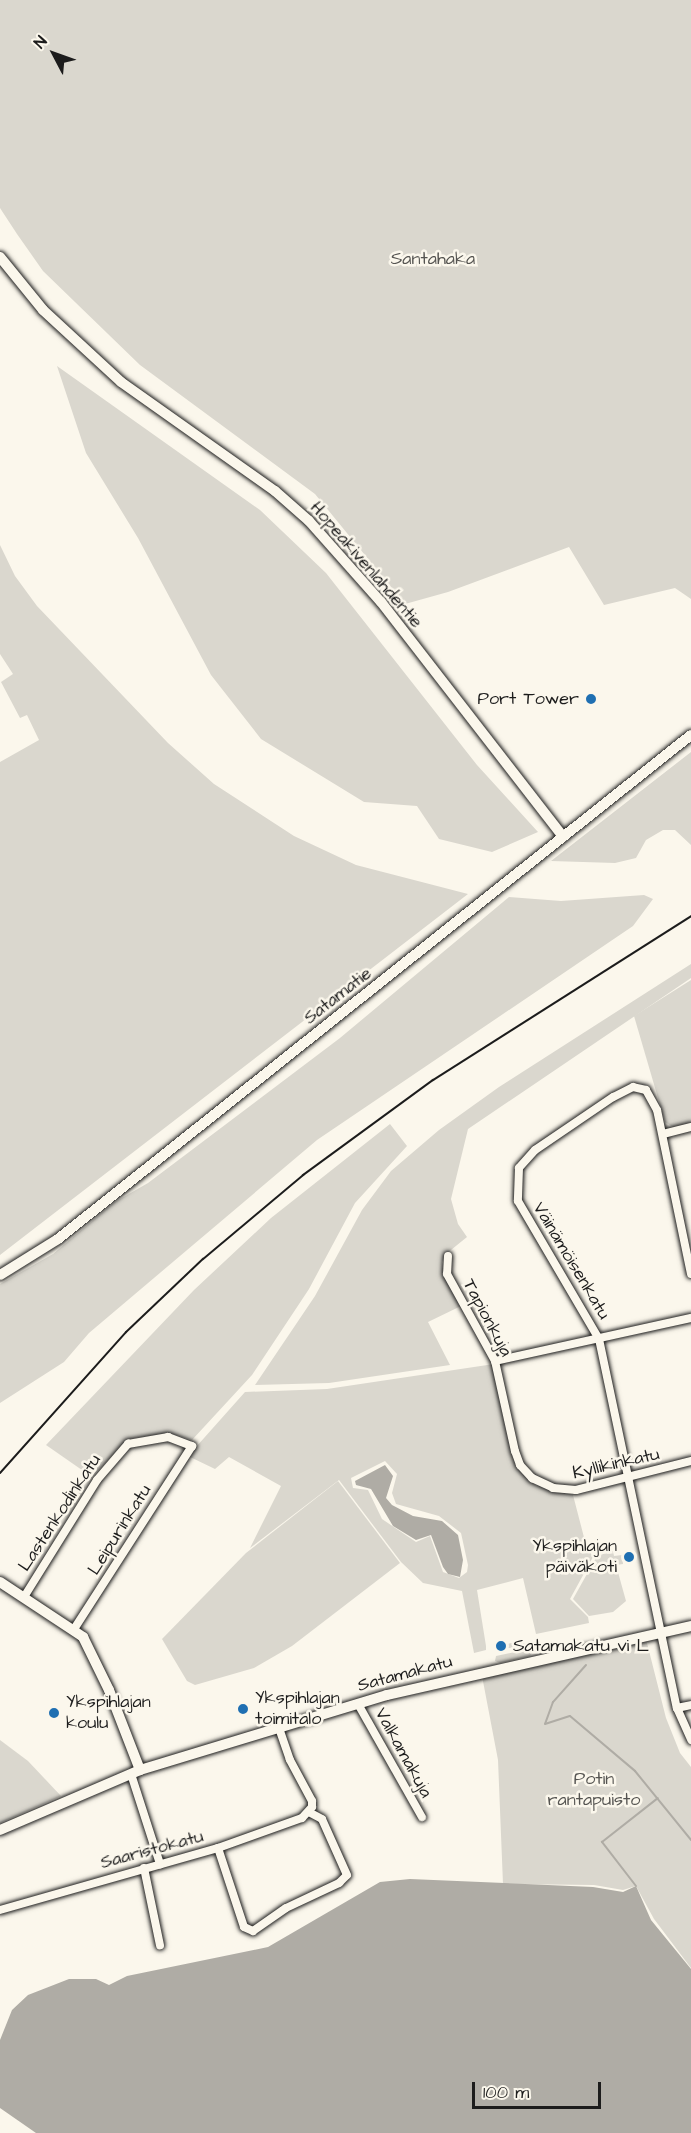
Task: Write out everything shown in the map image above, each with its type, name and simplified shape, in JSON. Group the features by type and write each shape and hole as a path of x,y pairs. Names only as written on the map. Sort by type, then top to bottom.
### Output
{"street":[{"name":"Hopeakivenlahdentie","path":"0,257 43,310 121,382 309,521 381,602 563,837"},
{"name":"Satamatie","path":"0,1275 58,1239 691,735"},
{"name":"Väinämöisenkatu","path":"663,1134 651,1095 633,1087 613,1096 535,1150 519,1168 515,1179 518,1201 599,1339 677,1708 691,1740"},
{"path":"691,1127 663,1134 691,1274"},
{"path":"680,1225 691,1222"},
{"name":"Tapionkuja","path":"448,1256 447,1274 495,1361 520,1465"},
{"path":"495,1361 691,1318"},
{"name":"Lastenkodinkatu","path":"24,1597 97,1480 128,1444 168,1437 192,1446"},
{"name":"Leipurinkatu","path":"74,1629 192,1446"},
{"name":"Kyllikinkatu","path":"520,1465 532,1478 563,1490 627,1478 691,1461"},
{"path":"0,1582 74,1629 89,1647 135,1772 160,1864"},
{"name":"Satamakatu","path":"0,1830 135,1772 358,1704 691,1626"},
{"name":"Valkamakuja","path":"358,1704 422,1817"},
{"path":"677,1708 691,1705"},
{"path":"218,1848 243,1927 253,1931 286,1908 339,1883 348,1869 322,1819 309,1812 312,1801 290,1760 279,1728"},
{"name":"Saaristokatu","path":"0,1910 218,1848 291,1823 309,1812"},
{"path":"144,1868 160,1945"}],"green space":[{"name":"Santahaka","path":"0,0 691,0 691,599 675,588 604,605 569,547 448,592 405,604 315,494 140,365 43,271 17,234 0,208"},
{"path":"57,366 260,510 326,573 477,765 538,832 492,852 439,839 417,806 364,802 261,739 211,675 138,538 86,453"},
{"path":"0,545 15,576 37,606 168,743 214,784 294,836 356,865 468,894 0,1255 0,762 39,740 27,715 20,718 1,682 13,674 0,654"},
{"path":"691,752 691,845 675,830 663,830 646,840 636,858 615,863 551,861"},
{"path":"644,895 653,899 633,926 317,1140 89,1333 64,1362 0,1403 0,1284 53,1254 115,1202 148,1183 340,1038 509,897 561,901"},
{"path":"691,964 691,978 468,1129 451,1199 458,1224 467,1237 446,1254 442,1262 444,1275 461,1306 428,1322 450,1365 329,1383 255,1385 315,1296 362,1210 391,1171 439,1130 499,1087"},
{"path":"691,980 691,1123 673,1127 665,1122 634,1016"},
{"path":"390,1124 407,1146 355,1203 309,1289 252,1375 192,1440 169,1433 128,1439 92,1477 46,1445 194,1290 271,1218"},
{"path":"494,1364 516,1465 535,1485 573,1495 586,1545 593,1557 570,1599 588,1617 589,1623 536,1634 523,1578 477,1590 486,1650 474,1653 462,1591 423,1583 401,1562 339,1480 250,1548 281,1486 229,1457 215,1469 188,1456 245,1392 327,1389","holes":["385,1461 397,1474 392,1493 396,1504 439,1516 461,1533 468,1565 467,1572 459,1578 443,1572 430,1536 416,1542 382,1519 368,1490 353,1488 351,1478"]},
{"path":"338,1481 400,1563 292,1646 254,1668 195,1685 187,1681 162,1639 246,1553"},
{"path":"613,1551 614,1556 622,1555 623,1564 616,1565 626,1601 613,1612 589,1616 573,1599 597,1556"},
{"name":"Potin rantapuisto","path":"646,1639 666,1718 680,1753 691,1767 691,1968 654,1919 636,1886 623,1890 594,1885 503,1884 498,1760 482,1676"},
{"path":"522,1641 526,1645 498,1650 502,1645"},
{"path":"529,1649 533,1652 530,1656 500,1663 495,1661 496,1656"},
{"path":"0,1740 28,1761 61,1796 0,1823"}],"shaded area":[{"path":"385,1465 393,1476 386,1498 392,1505 413,1516 442,1521 458,1535 463,1560 460,1577 448,1574 443,1567 431,1535 416,1540 393,1526 371,1489 356,1485 355,1481"},
{"path":"410,1879 593,1887 623,1892 636,1886 651,1920 691,1969 691,2133 36,2133 0,2108 0,2040 12,2010 28,1995 69,1979 96,1979 109,1985 127,1976 268,1947 380,1882"}],"waterway":[{"path":"586,1665 553,1702 545,1724 570,1716 635,1771 691,1840"},
{"path":"636,1886 602,1842 658,1798"}],"railway":[{"path":"0,1473 126,1332 203,1259 303,1175 433,1080 691,916"}],"place":[{"name":"Port Tower","path":"591,699"},
{"name":"Ykspihlajan päiväkoti","path":"629,1557"},
{"name":"Satamakatu vi L","path":"501,1646"},
{"name":"Ykspihlajan toimitalo","path":"243,1709"},
{"name":"Ykspihlajan koulu","path":"54,1713"}]}
